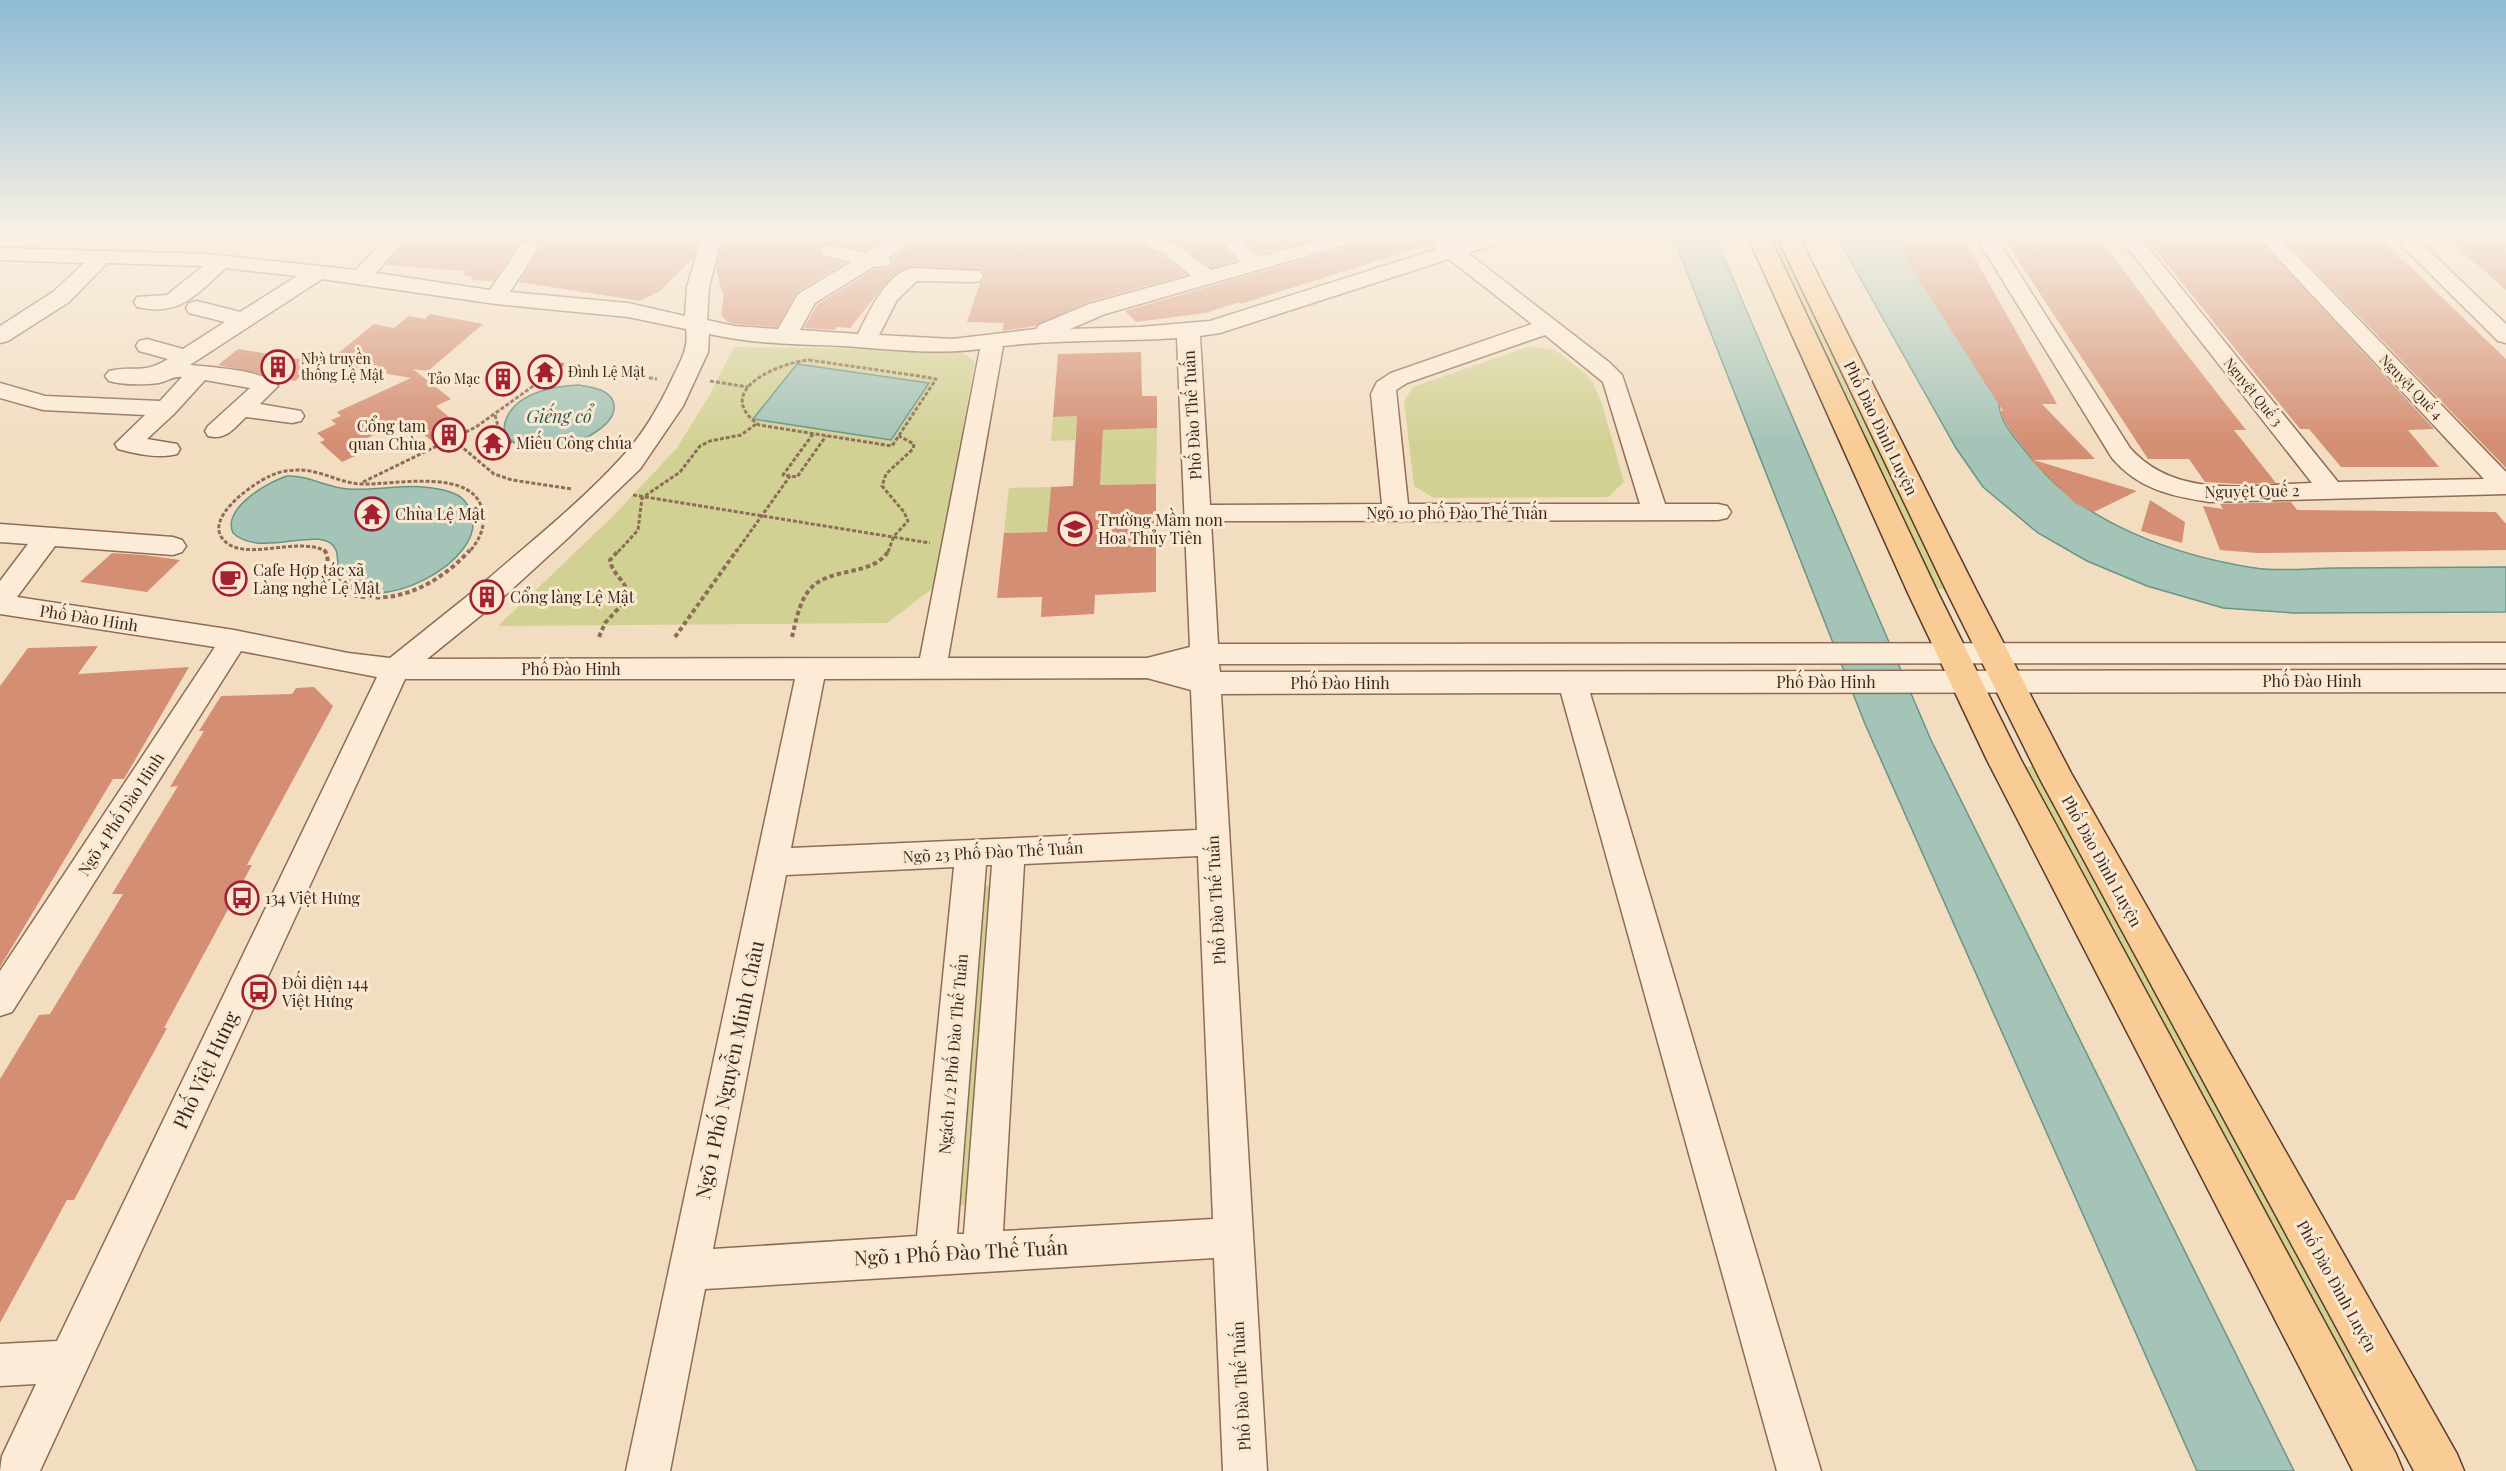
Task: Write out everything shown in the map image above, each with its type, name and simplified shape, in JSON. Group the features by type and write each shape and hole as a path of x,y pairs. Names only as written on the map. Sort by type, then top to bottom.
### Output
{"main road":[{"name":"Phố Đào Đình Luyện","path":"1791,306 2004,760 2379,1471"},
{"name":"Phố Đào Đình Luyện","path":"1822,306 2057,779 2440,1471"}],"street":[{"path":"0,336 47,306"},
{"path":"117,376 157,376 184,366 266,306"},
{"path":"584,306 628,310 734,333 951,345 1030,336 1212,328 1273,306"},
{"path":"395,669 559,532 631,463 671,406 697,352 699,340 696,324 697,306"},
{"path":"785,337 802,306"},
{"path":"865,341 883,306"},
{"path":"1030,336 1079,316 1114,306"},
{"path":"1522,306 1614,380 1655,512"},
{"name":"Nguyệt Quế 2","path":"2029,306 2121,453 2132,467 2147,478 2177,489 2209,494 2505,486"},
{"name":"Nguyệt Quế 3","path":"2184,306 2331,490"},
{"name":"Nguyệt Quế 4","path":"2333,306 2505,486"},
{"path":"2474,306 2506,336"},
{"path":"197,308 244,320"},
{"path":"1079,316 1093,335"},
{"name":"Ngõ 10 phố Đào Thế Tuấn","path":"1396,513 1383,394 1385,387 1400,378 1548,326"},
{"name":"Phố Đào Thế Tuấn","path":"1188,330 1245,1471"},
{"path":"932,668 993,341"},
{"path":"147,346 184,366 241,378 266,386 217,431"},
{"path":"168,450 127,444 165,409 184,366"},
{"path":"5,396 44,403 165,409"},
{"path":"241,409 292,416"},
{"name":"Ngõ 10 phố Đào Thế Tuấn","path":"1197,513 1718,512"},
{"path":"0,533 172,546"},
{"path":"0,602 48,538"},
{"name":"Phố Đào Hinh","path":"0,602 234,640 348,663 395,669 1148,668 1573,682 1959,668"},
{"name":"Ngõ 4 Phố Đào Hinh","path":"3,992 234,640"},
{"name":"Phố Đào Hinh","path":"2000,668 2506,652"},
{"name":"Ngõ 1 Phố Nguyễn Minh Châu","path":"648,1471 812,668"},
{"name":"Phố Đào Hinh","path":"1205,669 2000,668 2506,681"},
{"name":"Phố Việt Hưng","path":"17,1471 395,669"},
{"path":"1573,682 1799,1471"},
{"name":"Ngõ 23 Phố Đào Thế Tuấn","path":"772,862 1214,842"},
{"path":"982,1252 1009,851"},
{"name":"Ngách 1/2 Phố Đào Thế Tuấn","path":"935,1255 971,853"},
{"name":"Ngõ 1 Phố Đào Thế Tuấn","path":"689,1270 1233,1237"},
{"path":"0,1365 69,1361"}],"path":[{"path":"809,360 936,379 892,446 756,424 743,410 742,399 748,387 760,376 777,367 809,360"},
{"path":"554,363 653,379 686,378 748,387"},
{"path":"360,484 417,481 456,486 471,493 480,504 484,516 482,529 464,557 447,572 410,592 386,598 351,594 335,586 329,580 327,552 322,548 303,544 267,550 246,550 225,541 219,532 224,514 240,495 257,482 279,472 303,470 360,484 495,415 564,364"},
{"path":"495,415 500,433 512,444"},
{"path":"599,637 605,623 619,611 627,596 626,588 613,571 610,560 638,530 640,503 644,497 680,472 700,446 710,441 741,435 756,424"},
{"path":"813,434 783,475 797,477 826,436"},
{"path":"792,637 801,606 812,587 825,579 877,562 888,554 893,537 906,525 908,517 885,492 883,480 894,465 913,449 914,444 899,436"},
{"path":"452,438 482,466 499,476 565,488 603,490 936,544"},
{"path":"675,637 790,476"}],"shaded area":[{"path":"1800,306 1813,306 1946,584 1944,589 1938,589 1931,584"},
{"path":"1530,346 1555,350 1586,374 1593,383 1602,404 1624,482 1608,497 1434,498 1414,486 1404,401 1413,387"},
{"path":"734,347 959,350 975,362 933,588 887,623 498,626 612,517 677,448 709,396"},
{"path":"1077,416 1075,440 1051,441 1053,417"},
{"path":"1157,428 1156,484 1100,485 1103,430"},
{"path":"1051,487 1048,520 1053,532 1004,533 1009,488"},
{"path":"2029,766 2035,768 2363,1376 2354,1377 2024,768"},
{"path":"984,886 994,887 969,1203 958,1206"}],"water":[{"path":"1700,306 1744,306 1931,740 2294,1471 2197,1471 1865,724"},
{"path":"1876,306 1937,306 1999,403 2003,419 2012,434 2034,461 2079,503 2134,534 2195,555 2225,563 2265,569 2506,567 2506,612 2294,613 2223,608 2147,586 2087,561 2038,533 1983,487 1956,448"},
{"path":"797,364 929,383 891,440 753,419"},
{"name":"Giếng cổ","path":"579,385 607,393 613,402 612,416 595,433 560,447 547,448 523,446 513,442 506,434 504,428 506,419 520,402 538,392"},
{"path":"287,476 303,477 349,489 427,487 440,489 453,493 466,502 471,512 472,531 463,549 446,566 424,580 400,589 376,593 355,590 339,579 337,553 329,542 306,539 260,543 245,540 233,533 231,524 240,506 259,490"}],"building":[{"path":"722,306 789,306 777,327 734,324 721,315"},
{"path":"817,306 868,306 850,328 836,327 835,330 804,328"},
{"path":"972,306 1080,306 1035,326 1002,331 1004,323 967,322"},
{"path":"1144,306 1228,306 1206,313 1136,322 1125,311"},
{"path":"1936,306 2002,306 2057,404 2042,404 2095,459 2033,460 1999,411 2003,411"},
{"path":"2048,306 2150,306 2246,430 2234,430 2276,483 2205,482 2189,459 2148,459"},
{"path":"2200,306 2320,306 2434,429 2408,430 2439,467 2341,467 2309,429 2300,429"},
{"path":"2349,306 2450,306 2506,359 2506,468"},
{"path":"430,314 483,324 428,371 413,369 451,399 436,406 464,430 436,444 405,420 357,443 366,451 342,462 320,442 325,440 317,433 336,424 331,420 341,416 337,412 411,378 326,363 374,324 394,328 409,316 425,319"},
{"name":"Nhà truyền thống Lệ Mật","path":"238,349 318,362 295,381 218,365"},
{"path":"1141,352 1142,396 1157,396 1157,428 1103,430 1100,485 1156,484 1156,592 1095,595 1094,614 1041,617 1042,597 997,598 1004,533 1047,532 1051,487 1073,486 1077,416 1053,417 1058,354"},
{"path":"2030,459 2137,491 2094,512 2075,503"},
{"path":"2150,500 2185,522 2182,543 2141,531"},
{"path":"2291,502 2297,510 2496,512 2506,524 2506,550 2257,553 2220,550 2203,506 2223,509 2220,504"},
{"path":"112,553 180,560 147,592 80,582"},
{"path":"98,646 78,674 189,667 124,779 113,779 0,967 0,686 28,648"},
{"path":"314,687 333,706 247,865 252,865 164,1028 167,1028 74,1200 67,1200 0,1323 0,1079 39,1015 50,1014 123,894 112,894 178,786 170,787 204,731 199,731 221,696 292,694 296,688"}],"place":[{"name":"Nhà truyền thống Lệ Mật","path":"278,367"},
{"name":"Đình Lệ Mật","path":"545,372"},
{"name":"Tảo Mạc","path":"503,379"},
{"name":"Cổng tam quan Chùa","path":"449,435"},
{"name":"Miếu Công chúa","path":"493,443"},
{"name":"Chùa Lệ Mật","path":"372,514"},
{"name":"Trường Mầm non Hoa Thủy Tiên","path":"1075,529"},
{"name":"Cafe Hợp tác xã Làng nghề Lệ Mật","path":"230,579"},
{"name":"Cổng làng Lệ Mật","path":"487,597"},
{"name":"134 Việt Hưng","path":"242,898"},
{"name":"Đối diện 144 Việt Hưng","path":"259,992"}]}
